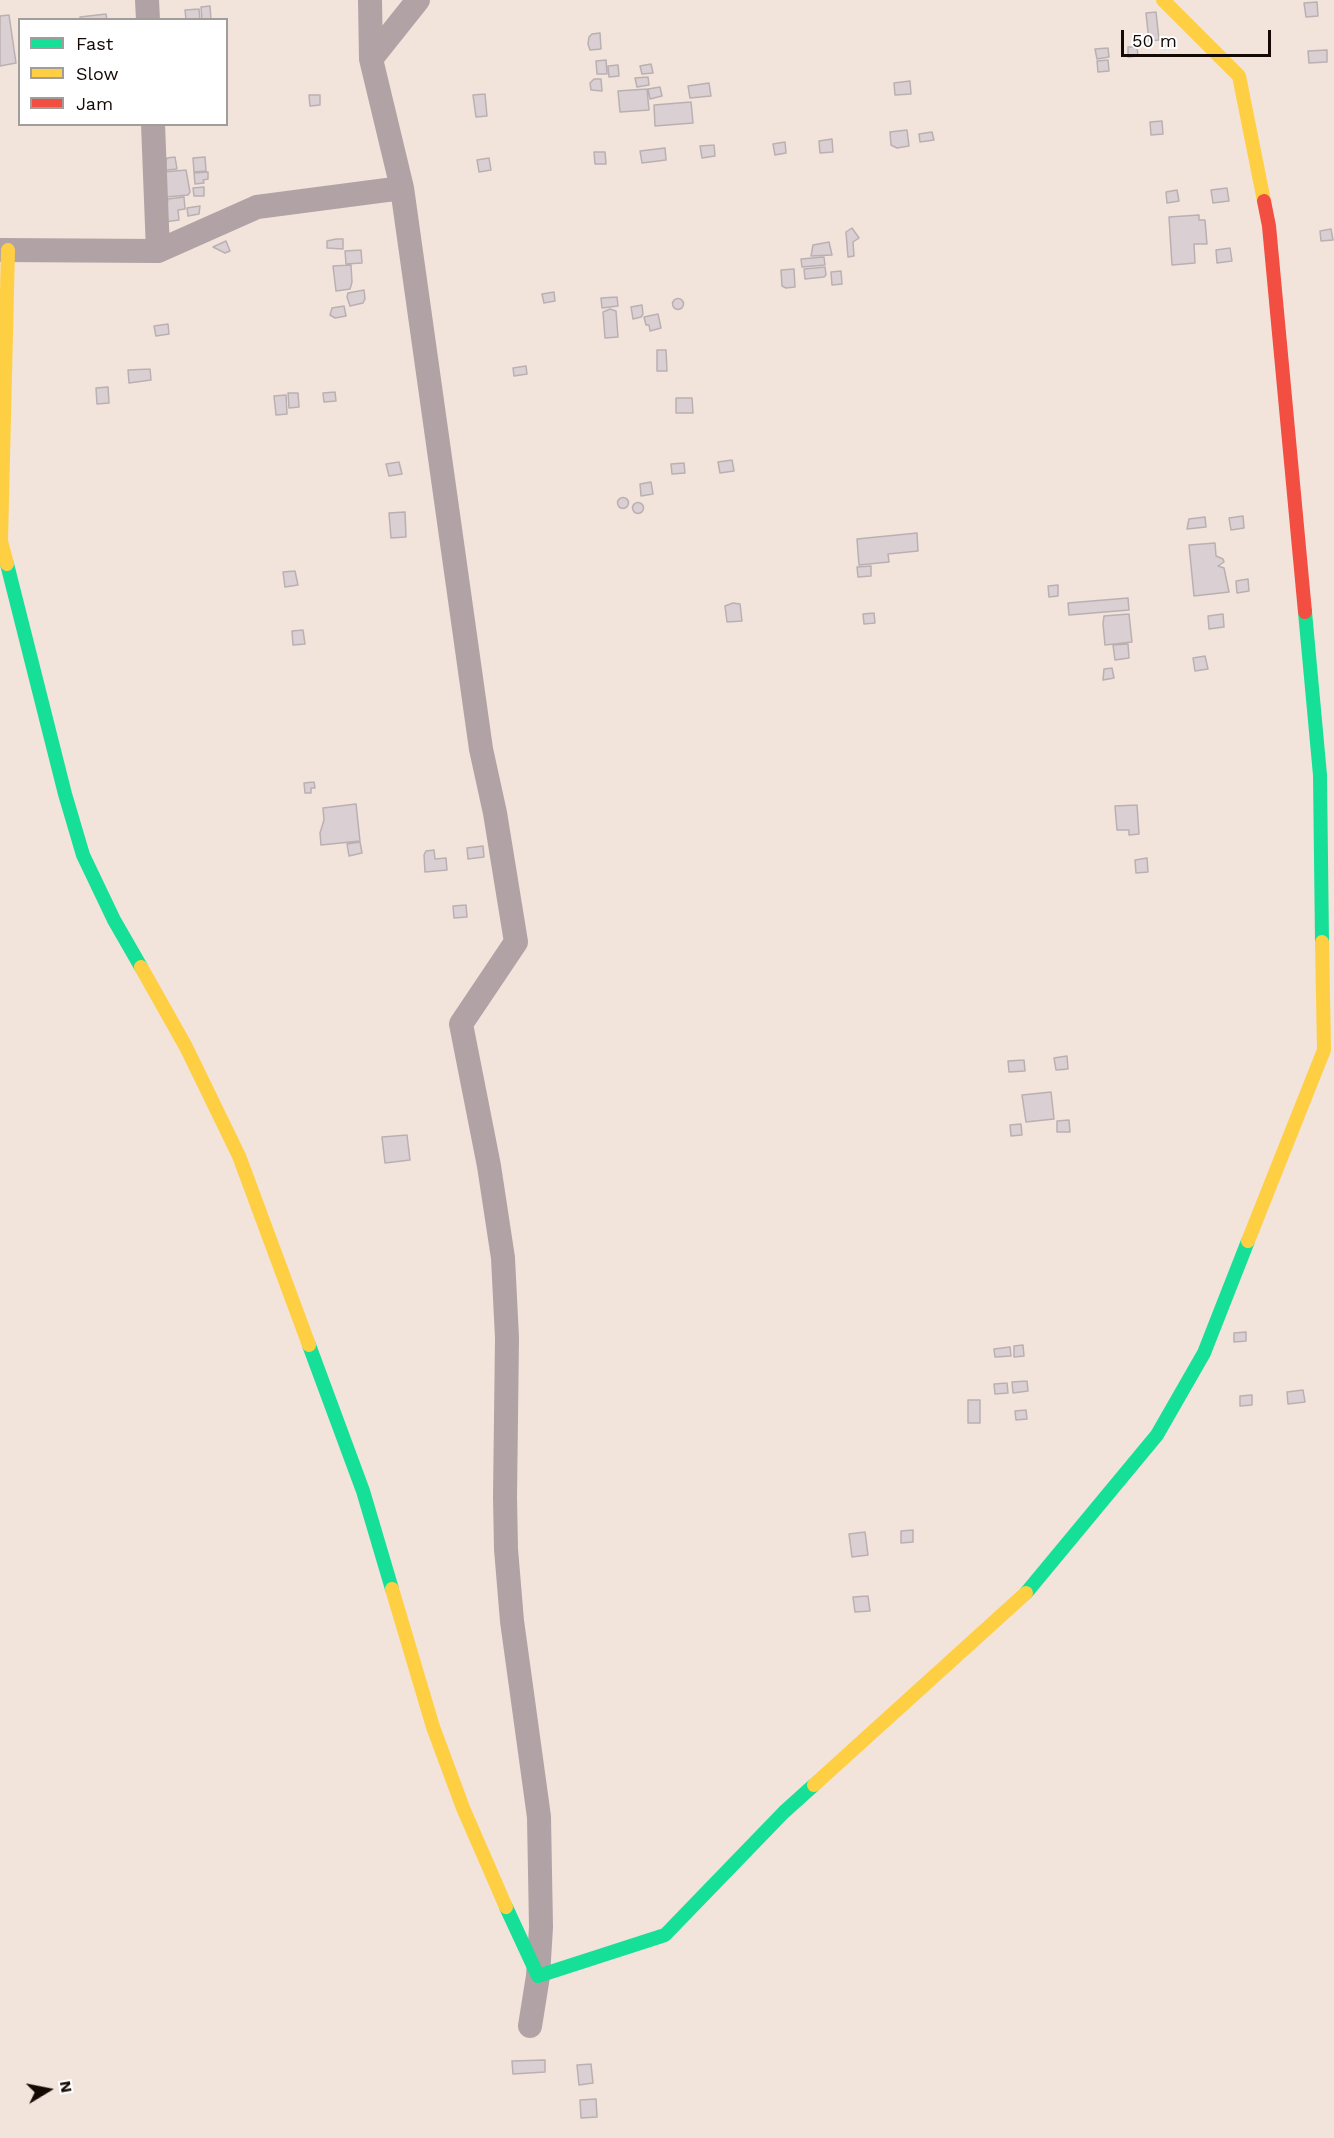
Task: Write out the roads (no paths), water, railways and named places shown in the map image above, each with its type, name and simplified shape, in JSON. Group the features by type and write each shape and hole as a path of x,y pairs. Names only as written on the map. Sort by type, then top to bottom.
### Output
{"street":[{"path":"147,0 148,18"},
{"path":"370,0 371,59 402,188 481,749 495,813 516,942 461,1024 489,1166 503,1258 507,1338 506,1549 512,1621 539,1817 541,1927 538,1976 530,2026"},
{"path":"371,59 418,0"},
{"path":"538,1976 665,1935 784,1812 1034,1586 1157,1435 1204,1353 1324,1050 1320,775 1269,226 1239,76 1163,0"},
{"path":"153,126 158,251"},
{"path":"402,188 257,207 158,251 4,250 0,541 65,794 83,855 114,920 186,1047 239,1156 363,1491 433,1727 463,1808 538,1976"}]}
